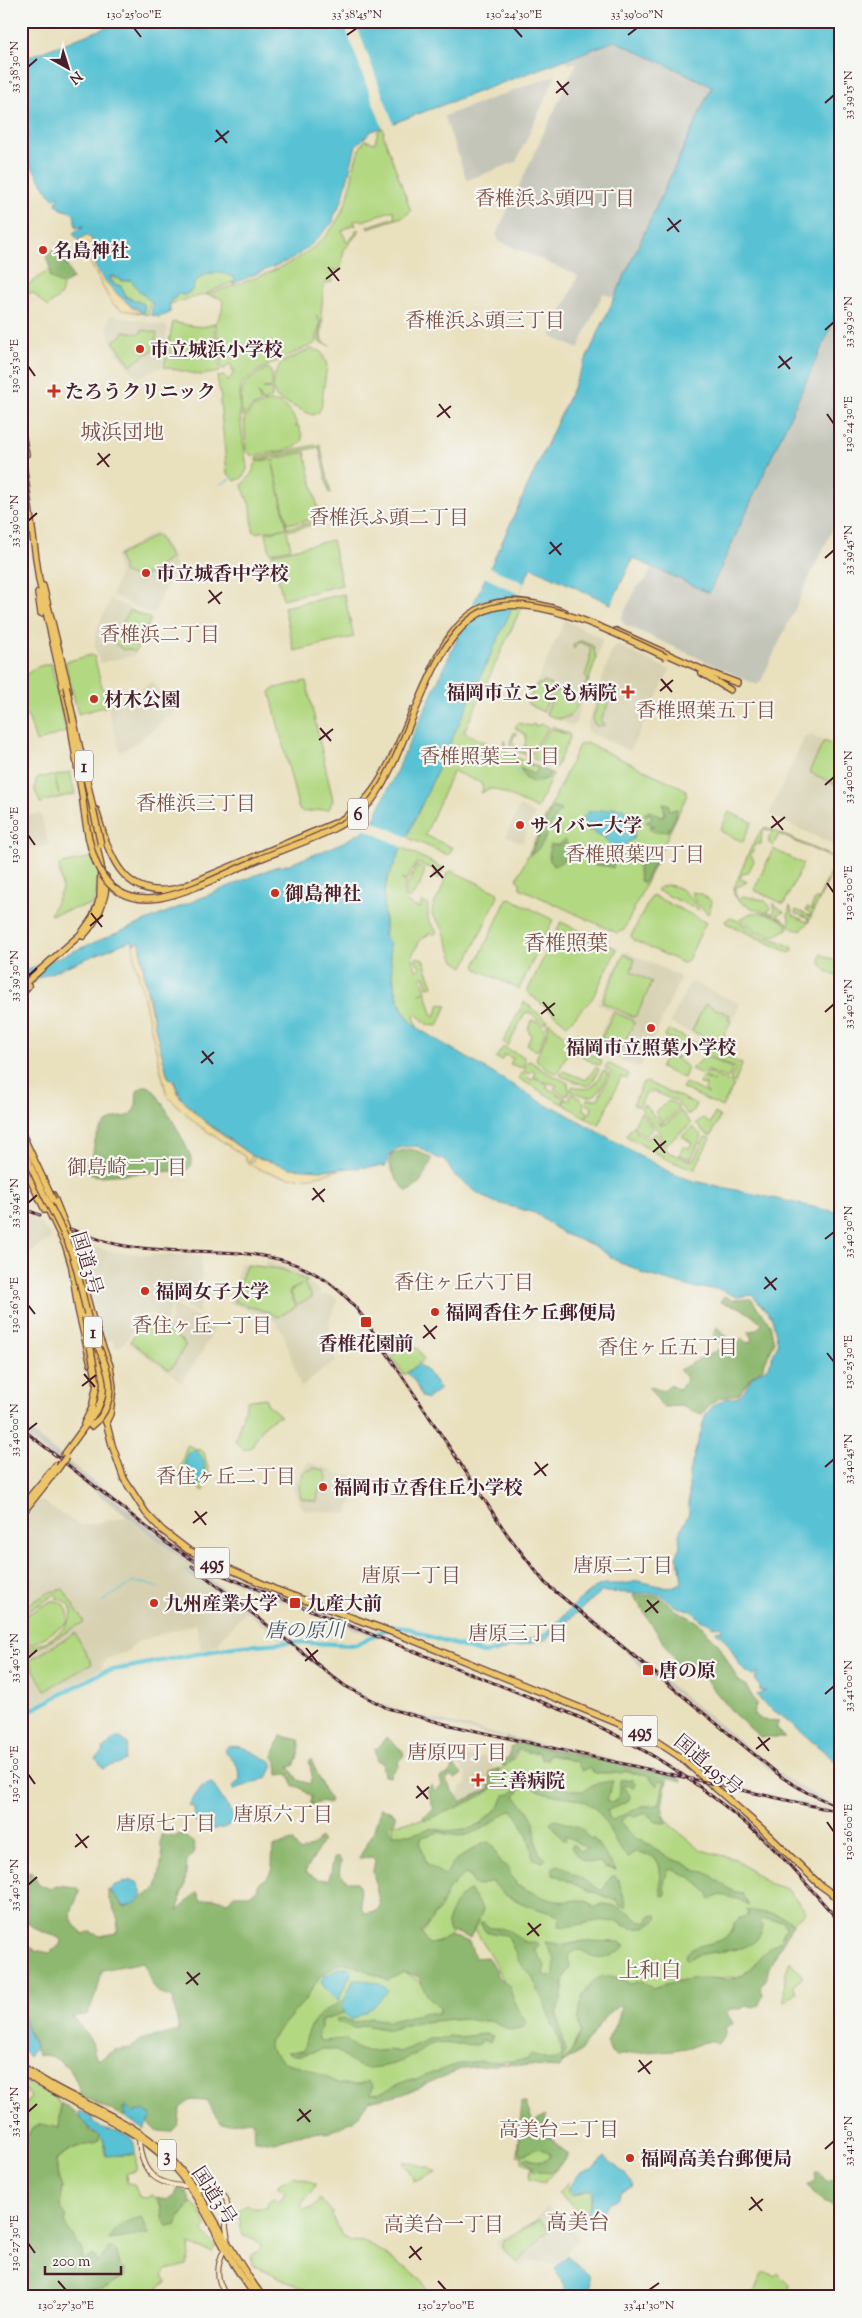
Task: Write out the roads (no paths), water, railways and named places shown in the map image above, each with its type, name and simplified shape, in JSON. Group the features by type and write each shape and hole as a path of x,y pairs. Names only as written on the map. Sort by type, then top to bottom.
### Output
{"highway":[{"name":"1","path":"21,429 43,586 89,789 105,866 106,888 97,918 84,936 38,975 21,994"},
{"name":"1","path":"21,449 39,580 74,723 102,873 101,893 93,917 81,934 21,987"},
{"path":"39,580 39,602 65,716 74,748 79,755 51,610 43,586"},
{"name":"6","path":"89,789 109,854 122,873 131,881 147,888 176,889 335,823 360,807 374,791 381,778 447,637 463,620 481,608 506,601 535,603 601,625 705,673"},
{"name":"6","path":"74,723 74,748 88,842 98,870 108,883 124,893 139,898 159,898 190,888 337,826 362,810 382,785 446,646 465,623 483,612 506,605 539,608 600,628 667,655"},
{"path":"705,673 737,683"},
{"path":"705,673 730,690"},
{"path":"21,1132 67,1234"},
{"name":"1","path":"21,1143 72,1262 96,1370 99,1409 91,1426 75,1441"},
{"name":"495","path":"21,1143 32,1155 48,1184 67,1234 74,1245 89,1306"},
{"name":"1","path":"21,1149 68,1244 90,1326 107,1367 111,1391 107,1406 99,1409 75,1441"},
{"name":"国道3号","path":"21,1149 34,1167 67,1234 90,1326 106,1375 106,1390 99,1409"},
{"path":"21,1159 63,1248"},
{"name":"国道3号","path":"21,1159 29,1169 72,1266 86,1327 100,1369 102,1383 99,1409"},
{"name":"495","path":"72,1266 78,1310 106,1422"},
{"name":"495","path":"81,1286 113,1380 110,1414 106,1422"},
{"name":"国道495号","path":"106,1422 118,1464 135,1498 153,1522 188,1550 274,1589 383,1629 615,1721 657,1740 687,1763 761,1828 825,1889 841,1900"},
{"path":"21,1507 66,1455 75,1441"},
{"path":"21,1515 57,1466"},
{"name":"国道3号","path":"21,2065 57,2089 131,2126 171,2159 196,2188 247,2276 263,2297"},
{"name":"国道3号","path":"21,2071 57,2094 116,2122 139,2137 168,2162 188,2186 206,2213 240,2274 257,2297"}],"main road":[{"path":"139,2137 140,2156 150,2174 161,2181 188,2186"},
{"path":"196,2188 215,2189 226,2198 229,2207 226,2223 227,2242 218,2263 218,2277 221,2288 228,2297"}],"water":[{"path":"123,21 841,21 841,306 709,593 633,558 611,604 531,567 388,878 384,893 384,936 389,942 393,979 399,1002 412,1022 422,1031 553,1109 554,1107 671,1173 690,1180 841,1213 841,1763 835,1761 787,1720 762,1702 757,1695 766,1691 760,1691 760,1686 755,1679 759,1672 753,1676 741,1666 727,1643 716,1632 717,1630 722,1631 721,1626 712,1627 712,1624 702,1621 692,1611 675,1606 660,1594 601,1592 545,1640 492,1653 495,1648 501,1649 505,1646 545,1634 576,1603 594,1588 604,1584 624,1584 638,1581 668,1588 682,1583 680,1566 676,1557 680,1548 679,1534 689,1513 689,1473 706,1414 714,1405 727,1398 735,1398 741,1395 753,1376 768,1367 778,1344 772,1317 752,1295 737,1297 719,1289 694,1288 641,1273 640,1270 620,1263 595,1246 564,1234 535,1213 494,1202 479,1194 454,1175 444,1159 437,1158 417,1146 396,1149 390,1155 386,1166 320,1170 291,1168 252,1156 202,1119 181,1098 174,1080 168,1077 151,1010 140,942 133,944 132,940 21,985 21,973 280,865 281,867 330,848 355,836 373,822 712,86 615,41 372,131 356,145 342,201 333,218 334,221 312,244 292,259 232,284 235,280 234,277 221,273 203,275 195,283 192,290 185,295 177,294 170,301 170,313 159,317 151,315 153,303 141,293 131,280 122,281 114,276 109,277 114,284 121,286 126,297 144,304 144,314 128,303 107,283 94,263 92,239 86,235 78,240 73,233 84,226 76,228 74,214 58,206 56,203 59,197 57,196 54,199 50,195 21,150 21,60"},
{"path":"612,807 623,808 633,820 636,818 634,838 622,846 609,844 602,835 599,836 595,834 596,832 587,830 584,823 584,816 588,812 610,809"},
{"path":"419,1364 427,1371 440,1389 427,1399 422,1397 414,1380 407,1373"},
{"path":"195,1450 202,1457 204,1464 204,1481 200,1484 195,1483 187,1471 185,1463 187,1455"},
{"path":"116,1738 121,1738 128,1744 125,1760 103,1769 96,1758 104,1752 103,1748"},
{"path":"228,1746 242,1747 271,1761 273,1766 267,1778 234,1791 232,1788 240,1779 237,1765 224,1750"},
{"path":"212,1783 236,1820 224,1828 204,1831 195,1822 194,1807 188,1806 202,1786"},
{"path":"131,1880 137,1882 143,1895 137,1902 125,1907 110,1890 113,1886"},
{"path":"341,1968 349,1968 352,1971 338,2001 321,1982 324,1976"},
{"path":"354,1979 378,1983 388,1991 373,2007 352,2020 344,2013 343,2003"},
{"path":"21,2013 35,2048 29,2057 21,2047"},
{"path":"125,2105 133,2113 144,2110 151,2116 144,2129 125,2117"},
{"path":"81,2111 92,2116 95,2123 100,2127 123,2133 130,2137 134,2143 135,2154 106,2156 105,2141 84,2122 79,2112"},
{"path":"605,2157 625,2174 633,2186 621,2191 618,2198 610,2203 592,2222 585,2215 591,2204 594,2192 589,2189 573,2195 568,2189 579,2174 593,2168"},
{"path":"567,2255 589,2276 591,2297 569,2297 555,2268"}],"waterway":[{"path":"221,484 234,477"},
{"path":"475,752 473,760 475,763 488,764 495,760 512,767 521,776"},
{"path":"183,1569 200,1582"},
{"path":"103,1601 132,1583 147,1583 158,1588"},
{"path":"223,1589 248,1608"},
{"name":"唐の原川","path":"21,1712 35,1708 103,1672 233,1647 292,1642 356,1645 392,1626 411,1629 427,1636 483,1653 496,1651"}],"railway":[{"path":"21,1208 40,1215"},
{"path":"70,1229 120,1245 154,1249 251,1254 282,1260 310,1271 338,1289 363,1317 507,1534 545,1583 783,1778 806,1792 841,1808"},
{"path":"21,1428 168,1544 207,1569 567,1712 597,1725 653,1756 706,1792 756,1833 788,1863 841,1923"},
{"path":"192,1566 345,1686 387,1708 445,1724 831,1810"}],"place":[{"name":"名島神社","path":"43,250"},
{"name":"市立城浜小学校","path":"140,349"},
{"name":"たろうクリニック","path":"54,391"},
{"name":"市立城香中学校","path":"146,573"},
{"name":"福岡市立こども病院","path":"628,692"},
{"name":"材木公園","path":"94,699"},
{"name":"サイバー大学","path":"520,825"},
{"name":"御島神社","path":"275,893"},
{"name":"福岡市立照葉小学校","path":"651,1028"},
{"name":"福岡女子大学","path":"145,1291"},
{"name":"福岡香住ケ丘郵便局","path":"435,1312"},
{"name":"香椎花園前","path":"366,1322"},
{"name":"福岡市立香住丘小学校","path":"323,1487"},
{"name":"九州産業大学","path":"154,1603"},
{"name":"九産大前","path":"295,1603"},
{"name":"唐の原","path":"648,1670"},
{"name":"三善病院","path":"478,1780"},
{"name":"福岡高美台郵便局","path":"630,2158"}],"district":[{"name":"香椎浜ふ頭四丁目","path":"555,198"},
{"name":"香椎浜ふ頭三丁目","path":"485,320"},
{"name":"城浜団地","path":"122,432"},
{"name":"香椎浜ふ頭二丁目","path":"389,517"},
{"name":"香椎浜二丁目","path":"160,634"},
{"name":"香椎照葉五丁目","path":"706,710"},
{"name":"香椎照葉三丁目","path":"490,756"},
{"name":"香椎浜三丁目","path":"196,803"},
{"name":"香椎照葉四丁目","path":"635,854"},
{"name":"香椎照葉","path":"566,943"},
{"name":"御島崎二丁目","path":"127,1167"},
{"name":"香住ヶ丘六丁目","path":"464,1282"},
{"name":"香住ヶ丘一丁目","path":"202,1325"},
{"name":"香住ヶ丘五丁目","path":"668,1347"},
{"name":"香住ヶ丘二丁目","path":"226,1476"},
{"name":"唐原二丁目","path":"623,1565"},
{"name":"唐原一丁目","path":"411,1575"},
{"name":"唐原三丁目","path":"518,1633"},
{"name":"唐原四丁目","path":"457,1752"},
{"name":"唐原六丁目","path":"283,1814"},
{"name":"唐原七丁目","path":"166,1823"},
{"name":"上和白","path":"650,1970"},
{"name":"高美台二丁目","path":"559,2129"},
{"name":"高美台","path":"578,2222"},
{"name":"高美台一丁目","path":"444,2224"}]}
